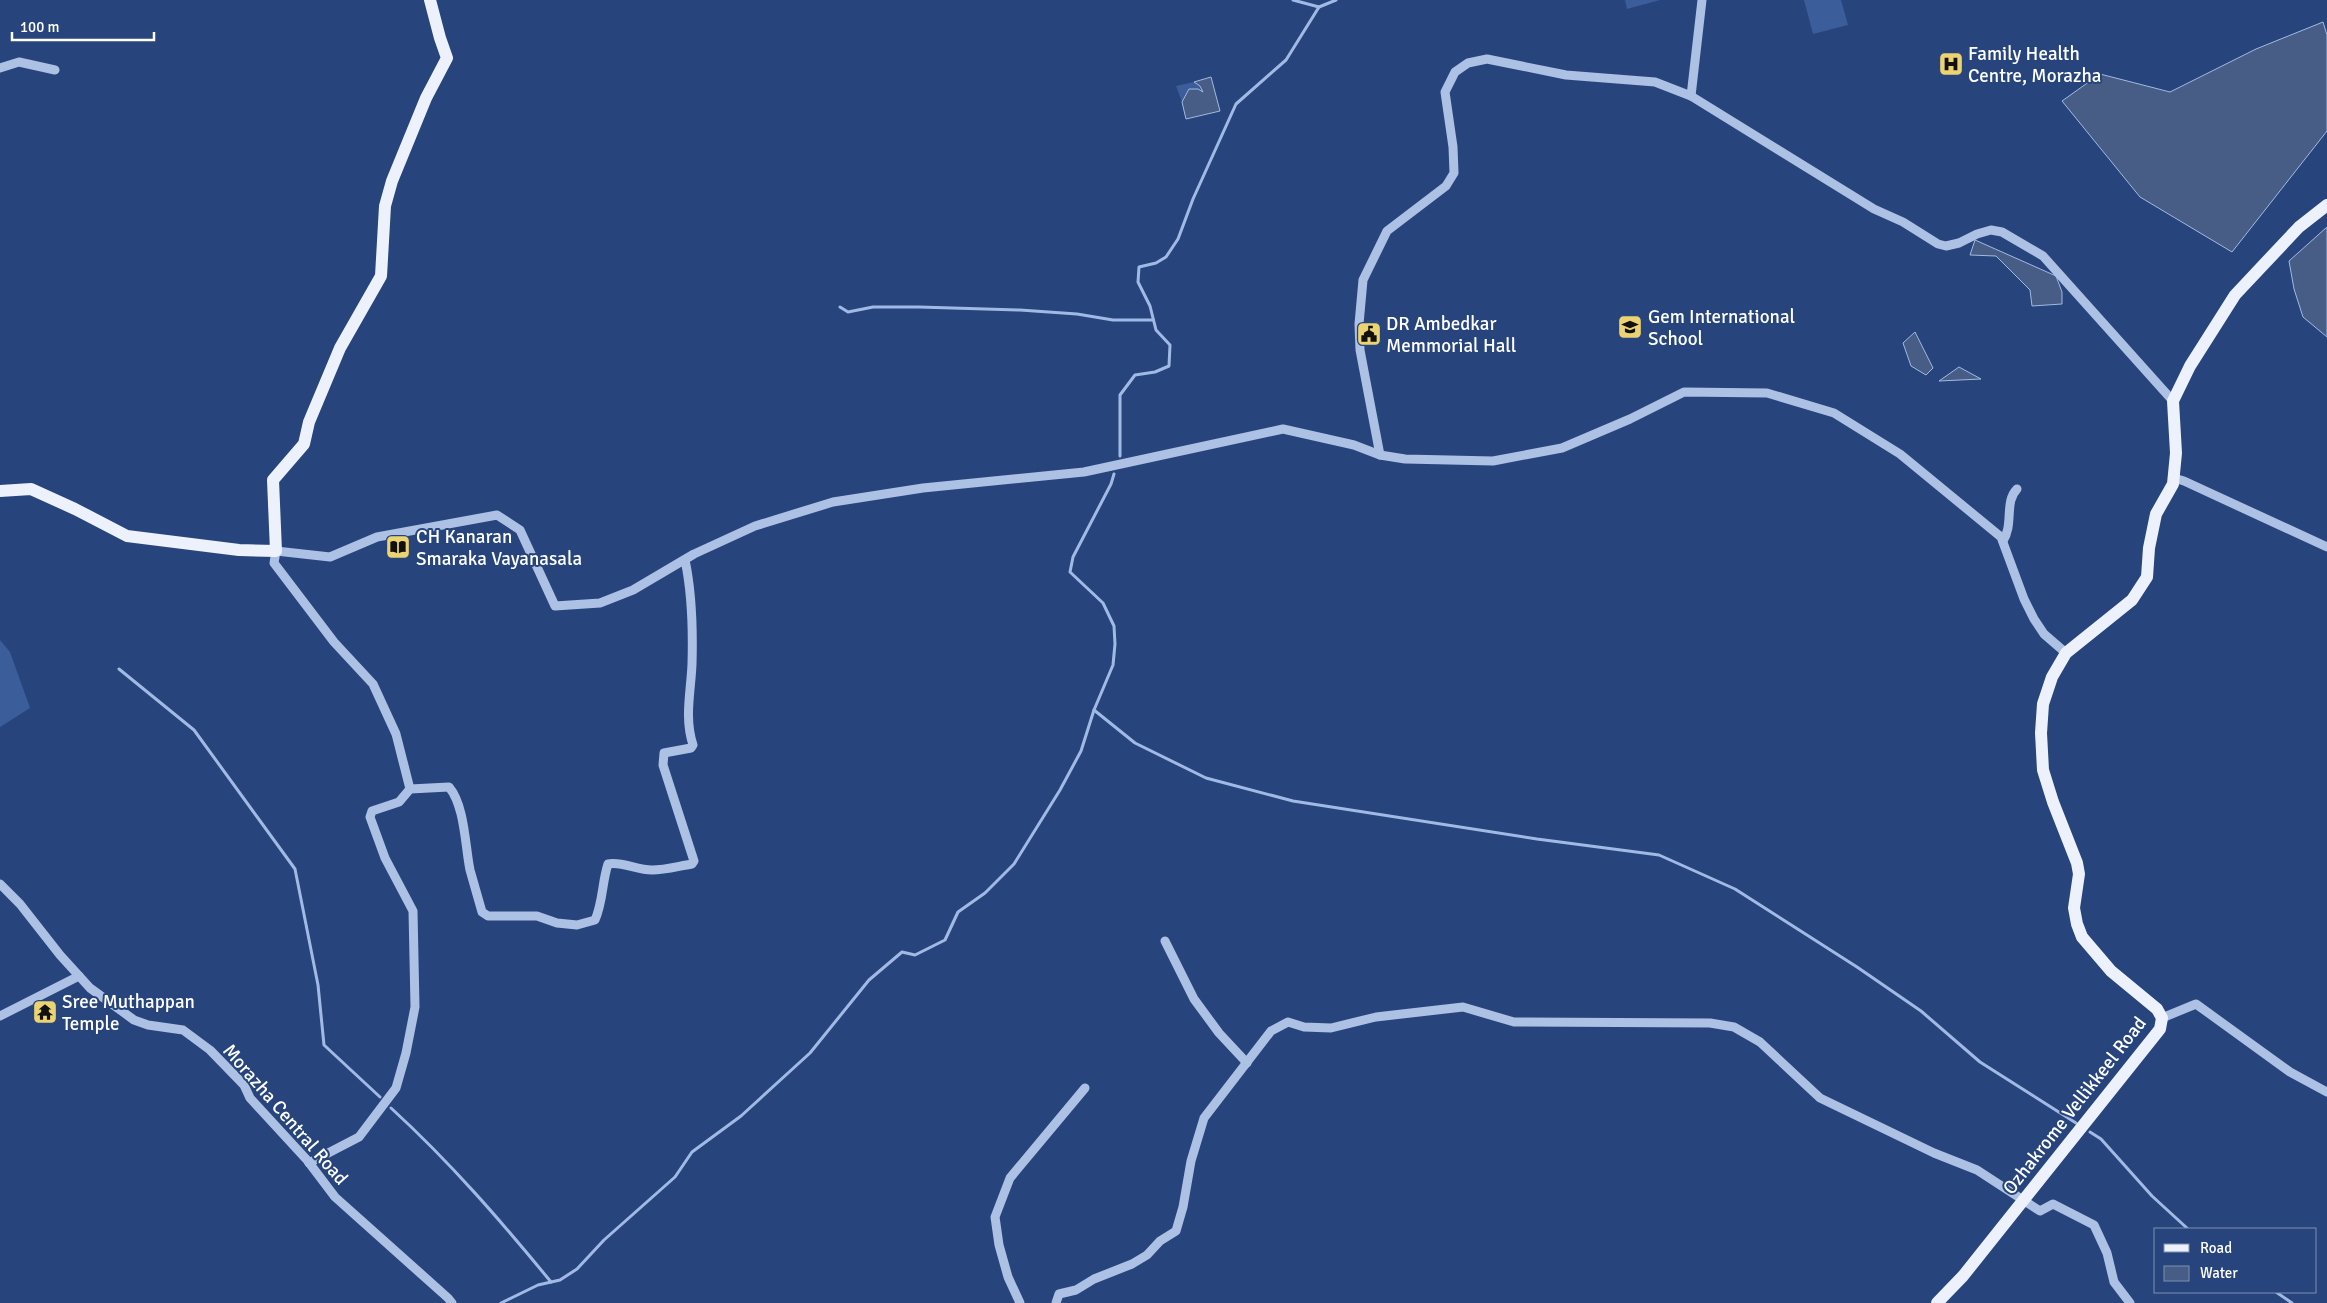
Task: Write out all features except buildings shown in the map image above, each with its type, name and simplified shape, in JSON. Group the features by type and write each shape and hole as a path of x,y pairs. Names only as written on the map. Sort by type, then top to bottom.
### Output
{"main road":[{"path":"0,491 31,489 127,536 239,550 276,551 273,480 304,444 309,422 340,348 381,276 386,206 392,181 426,98 447,58 430,0"},
{"name":"Ozhakrome Vellikkeel Road","path":"1936,1303 1963,1276 2160,1029 2162,1018 2157,1008 2111,970 2082,937 2077,924 2074,908 2078,863 2053,802 2044,770 2041,733 2043,704 2052,677 2066,653 2132,600 2147,577 2149,548 2156,514 2173,484 2174,478 2176,453 2173,401 2190,366 2235,295 2299,227 2327,206"}],"street":[{"path":"1692,96 1702,0"},
{"path":"1380,454 1360,350 1358,324 1363,280 1386,231 1446,186 1454,173 1454,147 1445,92 1455,72 1468,63 1487,59 1566,75 1655,82 1692,96 1874,209 1903,222 1938,244 1946,246 1959,243 1977,234 1991,230 2002,232 2042,256 2173,401"},
{"path":"0,68 19,62 55,70"},
{"path":"410,789 396,734 373,684 334,642 274,563 276,551 330,557 377,537 497,515 520,530 555,606 600,603 633,590 685,560 754,526 833,502 924,488 1084,472 1283,429 1354,445 1404,460 1494,462 1562,448 1630,419 1684,392 1767,393 1834,413 1900,454 2001,537 2024,599 2034,619 2044,634 2066,653"},
{"path":"2174,478 2327,548"},
{"path":"2003,541 2010,525 2010,500 2017,489"},
{"path":"309,1163 358,1137 396,1088 406,1053 415,1007 412,911 385,858 370,818 372,811 398,802 410,789 449,787 454,794 465,833 470,869 482,912 488,916 536,916 557,923 577,925 595,920 600,908 608,864 616,862 631,868 653,870 692,864 694,861 664,765 664,753 691,748 693,745 688,709 692,664 691,588 685,560"},
{"name":"Morazha Central Road","path":"0,884 20,904 60,956 90,988 134,1020 148,1025 183,1030 210,1050 244,1084 250,1098 276,1124 335,1197 452,1303"},
{"path":"1165,941 1194,999 1219,1033 1247,1062"},
{"path":"0,1016 79,976"},
{"path":"2162,1018 2196,1004 2290,1072 2327,1092"},
{"path":"1056,1303 1060,1294 1076,1290 1094,1279 1132,1264 1147,1255 1160,1241 1176,1231 1183,1207 1191,1161 1204,1118 1271,1031 1288,1022 1304,1027 1331,1028 1376,1017 1463,1007 1514,1022 1710,1023 1734,1027 1760,1042 1820,1098 1934,1153 1977,1170 2040,1211 2052,1204 2094,1225 2107,1252 2114,1282 2130,1303"},
{"path":"1020,1303 1008,1277 999,1244 995,1217 1010,1178 1085,1088"}],"shaded area":[{"path":"1625,0 1660,0 1627,9"},
{"path":"1804,0 1841,0 1848,25 1813,34"},
{"path":"1194,82 1200,86 1204,93 1189,90 1182,102 1176,86"},
{"path":"0,640 10,652 30,708 0,727"}],"water":[{"path":"2323,22 2327,35 2327,131 2232,252 2140,197 2062,101 2100,74 2170,92 2256,49"},
{"path":"1211,77 1220,111 1186,119 1182,102 1189,89 1198,89 1203,92 1200,86 1194,82"},
{"path":"2327,227 2327,337 2303,317 2294,289 2289,261"},
{"path":"1975,240 2056,276 2062,292 2062,304 2032,306 2030,290 1996,256 1970,255"},
{"path":"1915,332 1933,368 1926,375 1911,366 1903,343"},
{"path":"1959,367 1981,379 1939,381"}],"waterway":[{"path":"1293,0 1319,7"},
{"path":"1120,456 1120,395 1135,375 1155,372 1169,366 1170,345 1156,330 1150,306 1138,282 1139,267 1156,263 1166,257 1178,239 1193,199 1236,104 1286,60 1319,7 1336,0"},
{"path":"840,307 848,312 873,307 919,307 1020,310 1077,314 1113,320 1153,320"},
{"path":"501,1303 538,1285 560,1280 577,1269 604,1240 675,1177 692,1152 741,1116 810,1053 869,980 902,952 915,955 945,940 958,912 985,893 1014,864 1060,790 1081,751 1094,710 1113,665 1114,626 1103,603 1070,572 1073,557 1111,484 1114,474"},
{"path":"119,669 194,730 295,869 318,985 324,1045 380,1097"},
{"path":"1094,710 1135,743 1206,778 1293,801 1537,839 1659,855 1735,889 1857,967 1921,1011 1980,1062 2076,1123"},
{"path":"391,1108 434,1149 474,1192 551,1282"},
{"path":"2090,1132 2101,1139 2152,1196 2187,1228"},
{"path":"2277,1293 2292,1303"}],"place":[{"name":"Family Health Centre, Morazha","path":"1951,64"},
{"name":"Gem International School","path":"1630,327"},
{"name":"DR Ambedkar Memmorial Hall","path":"1369,334"},
{"name":"CH Kanaran Smaraka Vayanasala","path":"398,547"},
{"name":"Sree Muthappan Temple","path":"45,1012"}]}
